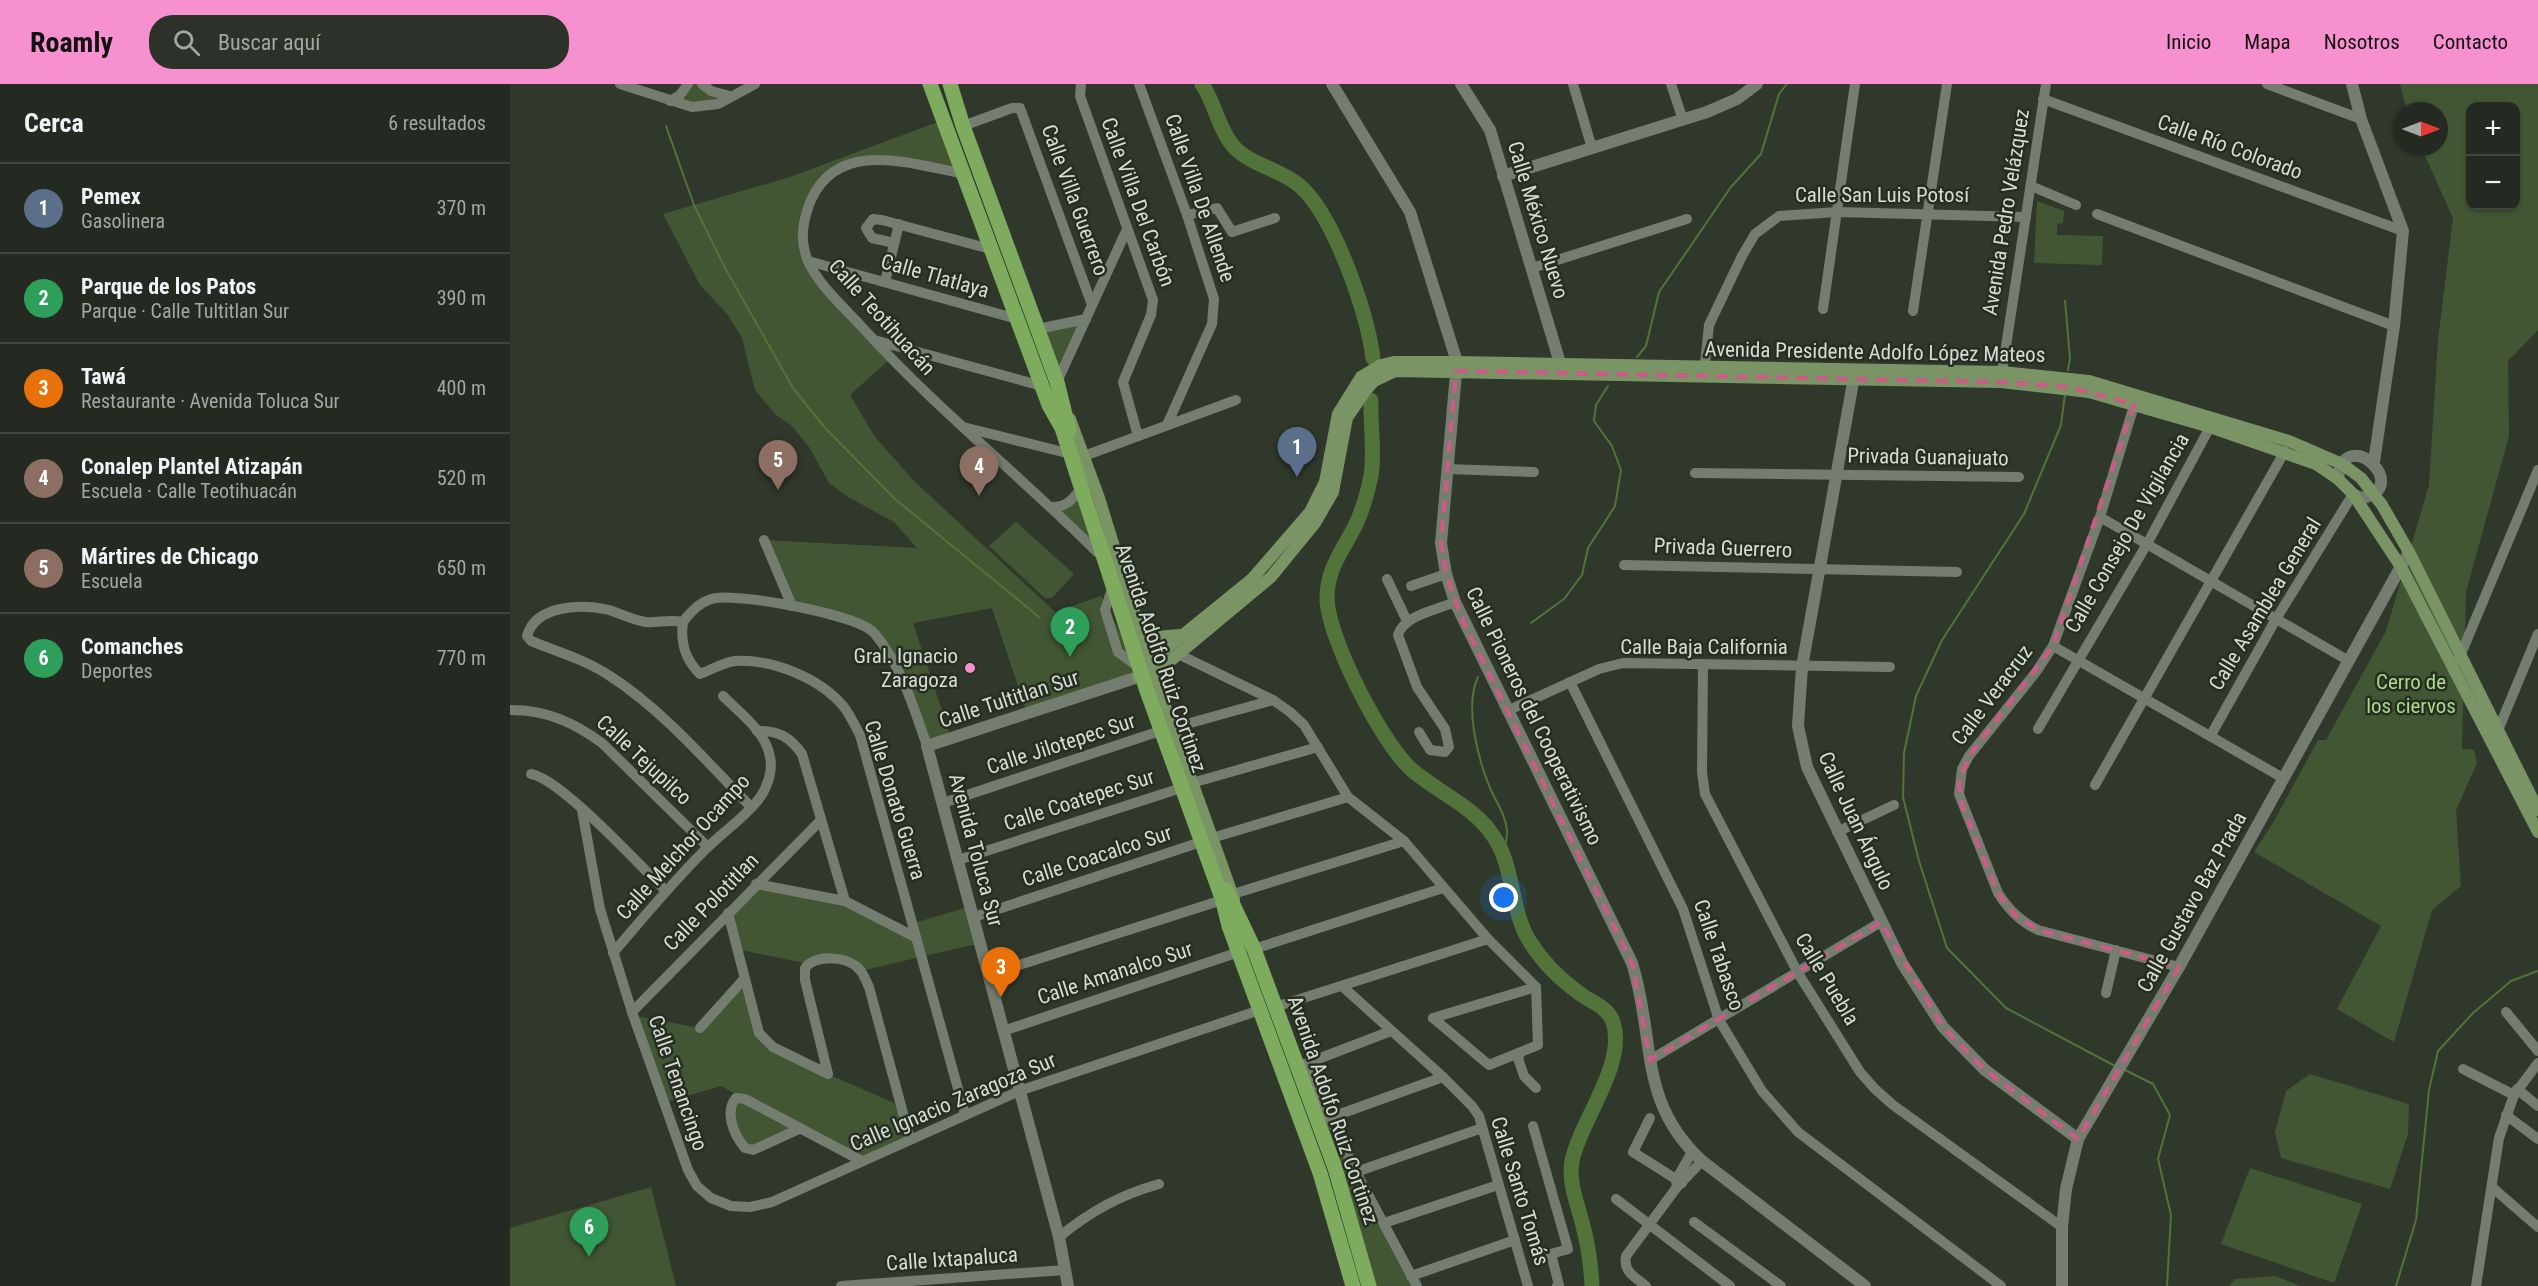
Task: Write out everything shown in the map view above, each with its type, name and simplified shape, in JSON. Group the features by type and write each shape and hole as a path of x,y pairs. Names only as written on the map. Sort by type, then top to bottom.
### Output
{"main road":[{"name":"Avenida Adolfo Ruiz Cortinez","path":"930,84 966,174 1017,319 1049,384 1065,427 1147,691 1267,1008 1320,1173 1353,1286"},
{"name":"Avenida Adolfo Ruiz Cortinez","path":"950,84 963,126 1038,329 1049,384"},
{"name":"Avenida Presidente Adolfo López Mateos","path":"1161,662 1162,652 1265,567 1316,503 1325,482 1338,414 1361,377 1381,365 1394,362 1456,367 1562,370 2079,379 2210,427 2285,451 2316,464 2338,479 2353,494 2401,567 2538,832"},
{"name":"Avenida Presidente Adolfo López Mateos","path":"1138,677 1161,662 1270,576 1320,515 1337,477 1347,418 1374,381 1395,371 1456,367"},
{"name":"Avenida Presidente Adolfo López Mateos","path":"2135,400 2289,441 2342,464 2374,493 2409,552 2462,653 2538,810"},
{"name":"Avenida Adolfo Ruiz Cortinez","path":"1056,403 1067,453 1133,663 1198,843 1225,897"},
{"name":"Avenida Adolfo Ruiz Cortinez","path":"1056,403 1084,456 1138,624 1161,662 1167,710 1212,838 1225,897"},
{"path":"1092,534 1109,561 1136,650 1139,655 1161,662 1167,710"},
{"path":"1138,624 1156,637 1182,634"},
{"path":"1188,816 1202,811"},
{"name":"Avenida Adolfo Ruiz Cortinez","path":"1267,1008 1300,1066 1335,1168 1369,1286"}],"street":[{"path":"620,84 692,107 718,104 755,84"},
{"path":"670,101 680,95 688,84"},
{"path":"702,84 711,91 730,96"},
{"name":"Calle Villa Del Carbón","path":"1081,84 1080,96 1153,300 1150,315 1123,381 1138,436"},
{"name":"Calle Villa De Allende","path":"1139,84 1210,283 1214,311 1207,337 1167,425"},
{"name":"Calle Pioneros del Cooperativismo","path":"1332,84 1410,212 1456,367 1441,543 1446,574 1455,602 1632,963 1642,1001 1650,1060 1662,1108 1672,1127 1702,1161 1865,1286"},
{"name":"Calle México Nuevo","path":"1461,84 1490,130 1562,370"},
{"path":"1573,84 1592,148"},
{"path":"1671,84 1683,120"},
{"path":"1503,176 1683,120 1737,99 1756,84"},
{"path":"1823,309 1856,84"},
{"path":"1913,311 1947,84"},
{"name":"Avenida Pedro Velázquez","path":"2001,377 2046,84"},
{"path":"2267,84 2361,119"},
{"path":"2352,84 2361,119 2403,231 2394,326 2374,462"},
{"name":"Calle Río Colorado","path":"2043,99 2403,231"},
{"name":"Calle Villa Guerrero","path":"963,126 1012,108 1020,108 1092,305"},
{"name":"Calle Teotihuacán","path":"966,174 871,158 848,162 830,174 814,194 805,214 802,237 808,261 820,280 874,340 959,426 1052,507 1098,553"},
{"path":"2031,186 2076,205"},
{"path":"1187,215 1218,208 1232,232 1275,218"},
{"name":"Calle San Luis Potosí","path":"1704,373 1709,325 1755,234 1779,216 1837,212 1927,212 2026,217"},
{"path":"2097,214 2394,326"},
{"path":"894,243 868,235 868,223 873,219 899,224 994,250"},
{"path":"1532,268 1687,219"},
{"path":"885,282 899,224"},
{"path":"874,340 1049,384 1086,319 1127,229"},
{"name":"Calle Tlatlaya","path":"808,261 1017,319"},
{"path":"1038,329 1086,319"},
{"name":"Calle Juan Ángulo","path":"1855,375 1802,667 1798,705 1801,747 1807,767 1881,922 1908,973 1943,1027 1985,1070 2078,1139"},
{"path":"1084,456 1236,400"},
{"name":"Calle Veracruz","path":"2135,400 2100,517 2053,646 2036,672 1969,756 1962,769 1959,794 1998,893 2015,915 2038,930 2179,967"},
{"path":"959,426 1067,453"},
{"name":"Calle Consejo De Vigilancia","path":"2038,729 2147,544 2210,427"},
{"path":"2095,785 2285,451"},
{"path":"2338,479 2342,464 2352,457 2364,456 2374,462 2380,471 2380,483 2374,493 2361,498 2353,494"},
{"path":"1447,469 1534,472"},
{"path":"2454,670 2538,470"},
{"name":"Privada Guanajuato","path":"1695,473 2019,477"},
{"path":"1052,507 1060,507 1068,503 1080,490"},
{"name":"Calle Asamblea General","path":"2211,735 2276,619 2353,494"},
{"path":"2100,517 2349,661"},
{"path":"764,540 792,606"},
{"name":"Calle Gustavo Baz Prada","path":"2062,1286 2062,1227 2071,1163 2078,1139 2179,967 2409,552"},
{"name":"Privada Guerrero","path":"1624,565 1957,572"},
{"path":"1411,586 1446,574"},
{"path":"1387,579 1407,621"},
{"name":"Avenida Toluca Sur","path":"683,622 692,611 718,597 792,606 848,618 874,632 906,687 927,746 974,917 1059,1237 1068,1286"},
{"path":"1419,732 1430,750 1445,753 1449,747 1445,729 1417,687 1399,645 1400,627 1407,621 1455,602"},
{"path":"683,622 645,622 610,611 583,608 547,613 536,620 527,636 531,641 583,662 629,689 654,710 751,807"},
{"name":"Calle Donato Guerra","path":"683,622 682,642 687,658 700,674 733,661 756,662 790,672 820,685 844,708 860,735 965,1114"},
{"path":"2492,743 2538,634"},
{"path":"2053,646 2283,778"},
{"path":"1161,662 1273,700 1304,725 1348,797 1404,841 1488,939 1536,987 1538,1045 1489,1065 1433,1018 1536,987"},
{"name":"Calle Baja California","path":"1507,711 1599,669 1623,663 1890,667"},
{"name":"Calle Puebla","path":"1703,664 1702,772 1705,794 1798,973 1860,1072 1875,1089 2062,1227"},
{"name":"Calle Tultitlan Sur","path":"927,746 1138,677"},
{"name":"Calle Tabasco","path":"1570,682 1683,909 1719,1020 1762,1091 1798,1132 2001,1286"},
{"path":"723,696 757,731 777,732 795,744 802,754 845,901"},
{"path":"1172,728 1273,700"},
{"name":"Calle Tejupilco","path":"511,710 545,713 582,728 602,743 708,847"},
{"name":"Calle Melchor Ocampo","path":"613,953 666,891 751,807 767,785 770,772 768,748 757,731"},
{"name":"Calle Jilotepec Sur","path":"943,803 1157,732"},
{"path":"1192,783 1318,747"},
{"path":"531,774 542,776 553,783 666,891"},
{"name":"Calle Coatepec Sur","path":"958,860 1178,789"},
{"path":"1212,838 1348,797"},
{"path":"1837,832 1894,805"},
{"name":"Calle Tenancingo","path":"582,810 594,885 613,953 688,1170 704,1192 731,1206"},
{"name":"Calle Polotitlan","path":"632,1012 820,821"},
{"path":"988,975 1404,841"},
{"name":"Calle Coacalco Sur","path":"974,917 1198,843"},
{"path":"756,884 845,901 915,937"},
{"name":"Calle Amanalco Sur","path":"1004,1031 1443,888"},
{"path":"728,913 759,1033 765,1041 828,1074 805,980 805,969 813,961 827,959 850,963 858,968 869,987 910,1139"},
{"path":"1650,1060 1881,922"},
{"name":"Calle Ignacio Zaragoza Sur","path":"731,1206 750,1207 772,1202 1019,1091 1267,1008 1488,939"},
{"path":"2106,993 2116,950"},
{"path":"700,1028 744,979"},
{"name":"Calle Santo Tomás","path":"1342,986 1472,1106 1482,1128 1528,1286"},
{"path":"2506,1012 2538,1051"},
{"path":"1391,1031 1300,1066 1414,1281 1515,1240"},
{"path":"1520,1054 1518,1058 1524,1076"},
{"path":"1507,1059 1536,1088"},
{"path":"2476,1286 2499,1138 2516,1092 2538,1063"},
{"path":"2463,1069 2516,1092 2538,1106"},
{"path":"1329,1118 1443,1077"},
{"path":"799,1129 753,1150 745,1148 730,1114 730,1105 736,1098 745,1099 862,1161"},
{"path":"2506,1115 2538,1139"},
{"path":"1650,1118 1633,1152 1678,1183"},
{"path":"1533,1126 1568,1249 1551,1254 1559,1285 1557,1286"},
{"path":"1356,1172 1482,1128"},
{"path":"1646,1286 1628,1272 1624,1264 1626,1256 1678,1183 1692,1152"},
{"path":"1678,1183 1702,1161"},
{"path":"1059,1237 1112,1200 1159,1184"},
{"path":"1384,1223 1498,1185"},
{"path":"2493,1188 2538,1227"},
{"path":"1616,1199 1730,1286"},
{"path":"1694,1222 1781,1286"},
{"name":"Calle Ixtapaluca","path":"841,1286 1065,1270"}],"highlighted area":[{"path":"1456,371 2001,382 2068,387 2134,404 2053,646 1969,756 1959,782 1962,805 1998,893 2015,915 2038,930 2179,967 2078,1139 1985,1070 1943,1027 1881,922 1650,1060 1632,963 1463,621 1446,574 1441,543"}],"green space":[{"path":"688,84 702,84 723,96 718,104 678,104"},
{"name":"Cerro de los ciervos","path":"2400,84 2538,84 2538,330 2508,361 2509,436 2466,592 2462,749 2474,750 2477,763 2456,810 2461,886 2432,910 2394,1042 2337,1009 2381,926 2254,852 2273,823 2318,740 2326,740 2386,631 2429,485 2438,340 2453,218 2425,156 2448,156 2448,102 2405,102"},
{"path":"943,120 965,174 871,158 829,174 805,214 808,261 890,359 850,395 875,437 914,481 1055,612 1101,596 1130,652 1138,677 1027,713 992,608 913,623 951,738 927,746 913,703 874,632 792,606 764,540 917,548 894,522 848,497 829,483 809,447 791,425 776,415 755,390 742,338 728,315 700,285 663,214 790,177"},
{"path":"2037,201 2064,211 2063,223 2057,224 2057,235 2103,236 2102,265 2034,263"},
{"path":"1086,319 1057,382 1038,329"},
{"path":"1080,490 1098,553 1052,507"},
{"path":"1016,522 1074,574 1052,598 1045,598 989,546"},
{"path":"756,884 845,901 914,936 911,924 971,906 980,943 861,971 850,963 808,964 737,949 728,913"},
{"path":"744,979 759,1033 828,1074 901,1106 910,1139 862,1161 799,1129 745,1148 730,1114 743,1098 721,1086 663,1103 631,1015 700,1028"},
{"path":"1304,1064 1417,1286 1369,1286"},
{"path":"2310,1074 2409,1104 2408,1134 2390,1189 2281,1158 2275,1132 2286,1091"},
{"path":"2250,1168 2362,1204 2334,1283 2221,1244"},
{"path":"651,1187 676,1286 510,1286 510,1228"},
{"path":"2275,1276 2300,1286 2229,1286 2235,1279"}],"waterway":[{"path":"1202,84 1233,146 1248,158 1300,186 1313,200 1325,219 1356,291 1373,358"},
{"path":"1637,357 1646,346 1659,292 1731,187 1761,154 1779,94 1787,84"},
{"path":"666,126 694,205 725,268 793,388 826,429 895,499 1039,617"},
{"path":"2065,301 2070,358 2068,370"},
{"path":"1531,623 1564,599 1582,575 1588,548 1615,506 1621,470 1612,446 1594,421 1596,405 1608,386"},
{"path":"2065,394 2061,425 2024,514 1942,640 1916,696 1904,753 1903,797 1919,861 1947,948 2006,1008 2115,1066"},
{"path":"1371,400 1373,457 1371,476 1358,519 1330,578 1327,599 1330,616 1346,663 1386,738 1412,770 1467,809 1486,826 1501,849 1506,862 1519,917 1530,942 1559,976 1607,1012 1613,1022 1616,1038 1614,1056 1601,1092 1577,1145 1571,1169 1574,1194 1588,1248 1592,1286"},
{"path":"1478,677 1472,702 1474,732 1485,776 1506,825 1504,854"},
{"path":"2396,1286 2416,1220 2429,1090 2438,1051 2473,1013 2511,981 2538,971"},
{"path":"2123,1069 2153,1084 2170,1115 2158,1159 2171,1215 2167,1286"}],"place":[{"name":"Pemex","path":"1297,477"},
{"name":"Mártires de Chicago","path":"778,490"},
{"name":"Conalep Plantel Atizapán","path":"979,496"},
{"name":"Parque de los Patos","path":"1070,657"},
{"name":"Gral. Ignacio Zaragoza","path":"970,668"},
{"name":"Tawá","path":"1001,997"},
{"name":"Comanches","path":"589,1257"}]}
